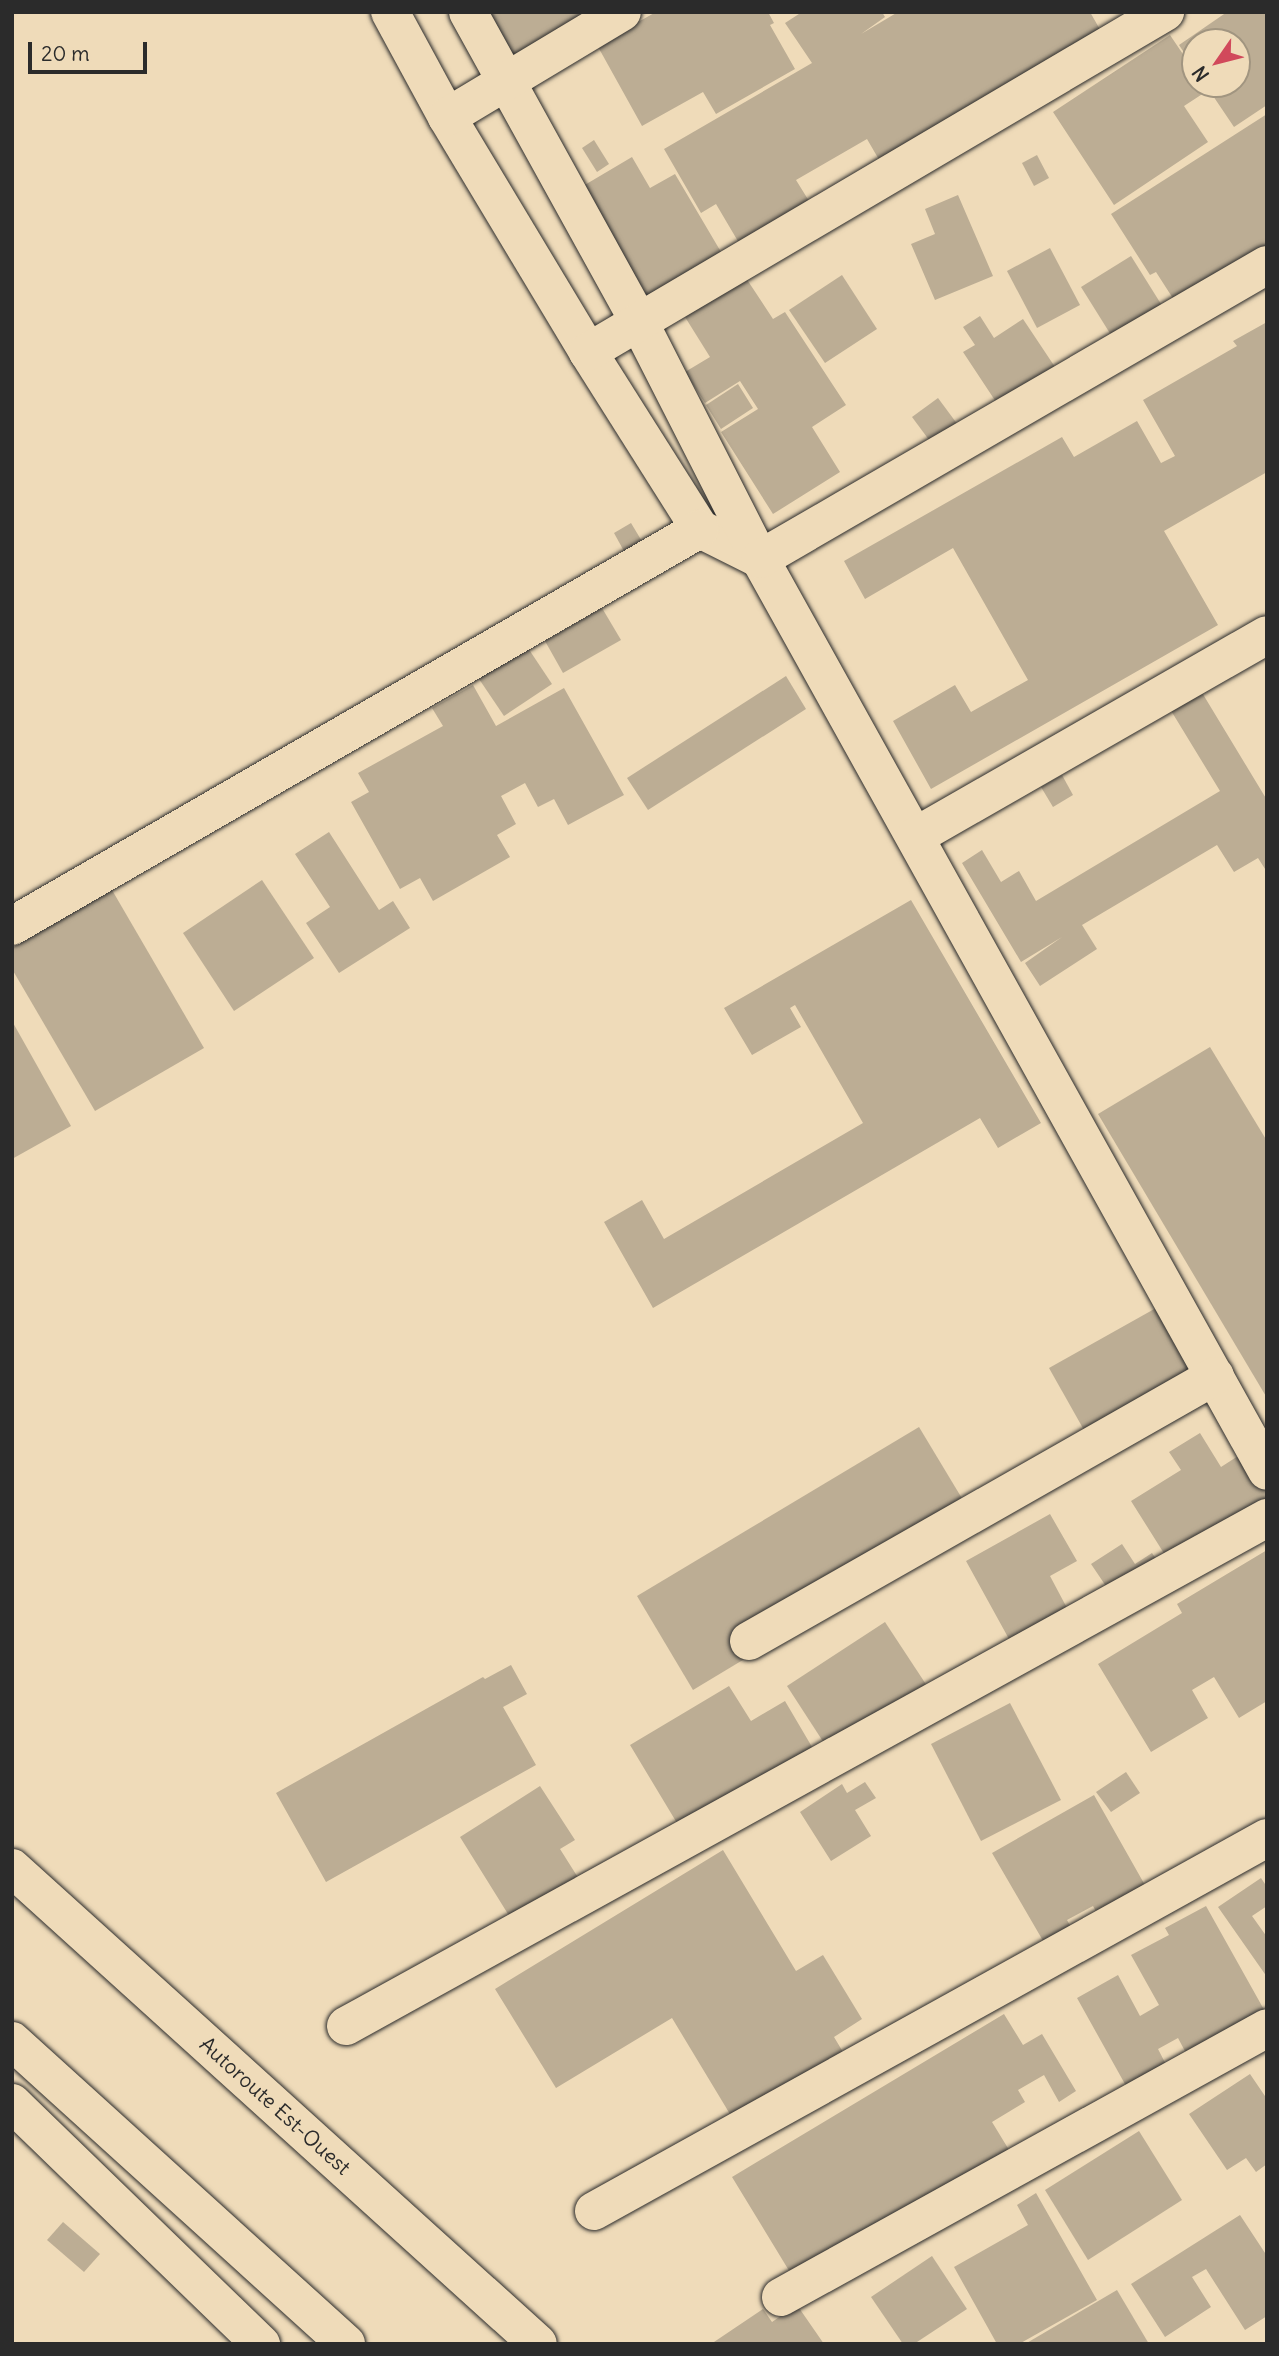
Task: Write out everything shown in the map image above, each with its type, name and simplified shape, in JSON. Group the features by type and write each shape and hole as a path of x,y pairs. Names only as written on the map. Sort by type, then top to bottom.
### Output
{"main road":[{"path":"390,12 447,117 587,352 700,529 760,559"},
{"path":"468,12 639,322 760,559 1264,1461"},
{"path":"447,117 622,12"},
{"path":"587,352 1165,12"},
{"path":"760,559 1267,265"},
{"path":"12,926 700,529"},
{"path":"916,836 1267,635"},
{"path":"749,1641 1215,1376"},
{"path":"346,2026 1267,1518"},
{"path":"594,2211 1267,1838"},
{"name":"Autoroute Est-Ouest","path":"12,1868 538,2344"},
{"path":"781,2297 1267,2028"},
{"path":"12,2041 346,2344"},
{"path":"12,2104 261,2344"}],"building":[{"path":"485,12 605,12 514,64"},
{"path":"656,12 768,12 774,23 770,25 795,69 716,114 703,92 642,126 597,45"},
{"path":"802,12 882,12 885,17 861,34 898,12 1090,12 1106,40 885,170 867,139 796,180 809,201 739,243 716,204 701,213 664,149 812,63 785,23"},
{"path":"1227,12 1267,12 1267,105 1234,127 1214,98 1251,98 1251,28 1204,28"},
{"path":"1170,35 1181,51 1181,98 1196,98 1184,106 1208,142 1114,205 1053,112"},
{"path":"1267,114 1267,261 1183,314 1156,272 1150,275 1111,214"},
{"path":"594,140 609,164 597,172 582,148"},
{"path":"1037,155 1049,178 1034,186 1022,163"},
{"path":"632,157 650,188 675,174 724,257 650,301 583,186"},
{"path":"958,195 993,276 935,300 911,244 935,234 925,209"},
{"path":"1050,248 1080,305 1037,328 1007,271"},
{"path":"1131,256 1171,320 1121,351 1081,287"},
{"path":"842,275 877,329 825,363 789,310"},
{"path":"746,278 773,319 785,312 846,405 812,427 840,472 773,514 721,432 758,409 740,381 705,403 685,372 710,357 685,317"},
{"path":"980,316 994,338 1023,319 1059,373 1002,411 963,352 975,345 963,327"},
{"path":"1267,322 1267,472 1164,531 1218,625 931,789 893,721 955,685 971,712 1028,680 953,548 865,599 844,561 1062,437 1074,457 1137,421 1161,463 1175,456 1143,400 1237,346 1233,341"},
{"path":"738,384 753,408 721,429 706,405"},
{"path":"938,398 961,429 935,448 912,417"},
{"path":"631,523 643,543 625,553 614,533"},
{"path":"602,608 621,640 563,673 545,641"},
{"path":"526,645 552,684 504,716 477,676"},
{"path":"786,676 806,709 648,810 627,778"},
{"path":"473,685 496,726 564,688 624,795 568,825 554,799 538,807 525,783 501,796 516,824 497,835 510,857 433,901 420,878 400,889 351,802 369,792 358,773 443,726 432,708"},
{"path":"1201,691 1267,800 1267,872 1258,858 1234,872 1217,845 1082,925 1097,949 1040,986 1025,963 1062,937 1021,962 962,863 982,850 1001,882 1019,871 1036,901 1220,791 1170,709"},
{"path":"1062,775 1073,795 1053,807 1041,787"},
{"path":"329,832 379,910 393,901 410,928 339,973 306,923 330,907 295,854"},
{"path":"262,880 314,958 234,1011 183,933"},
{"path":"112,890 204,1048 95,1111 12,969 12,948"},
{"path":"911,900 1041,1123 998,1148 980,1118 653,1308 604,1222 642,1200 664,1239 863,1123 795,1005 790,1008 801,1027 752,1055 724,1008"},
{"path":"12,1021 71,1126 12,1159"},
{"path":"1210,1047 1267,1141 1267,1398 1098,1114"},
{"path":"1165,1303 1217,1397 1102,1462 1049,1368"},
{"path":"919,1427 975,1520 693,1690 637,1596"},
{"path":"1200,1433 1221,1467 1249,1449 1267,1478 1267,1518 1177,1574 1131,1501 1181,1470 1169,1452"},
{"path":"1050,1514 1077,1561 1050,1576 1067,1608 1009,1639 966,1561"},
{"path":"1122,1544 1135,1564 1152,1553 1163,1569 1116,1601 1091,1564"},
{"path":"1267,1550 1267,1701 1239,1718 1214,1677 1192,1690 1208,1718 1151,1752 1098,1664 1182,1613 1177,1604"},
{"path":"885,1622 933,1695 835,1760 787,1686"},
{"path":"511,1665 527,1694 503,1707 536,1765 326,1882 276,1793 483,1677 485,1679"},
{"path":"729,1686 751,1721 785,1701 825,1769 692,1848 630,1745"},
{"path":"1010,1703 1061,1800 981,1841 931,1744"},
{"path":"1126,1772 1140,1793 1111,1812 1096,1792"},
{"path":"865,1782 876,1798 855,1810 871,1836 831,1861 800,1812 842,1784 847,1793"},
{"path":"540,1786 575,1840 560,1849 584,1887 518,1930 460,1837"},
{"path":"1094,1795 1150,1894 1102,1922 1093,1906 1067,1920 1080,1943 1053,1958 992,1853"},
{"path":"723,1850 796,1971 823,1955 862,2019 834,2037 855,2072 745,2139 672,2018 556,2088 495,1989"},
{"path":"1261,1878 1267,1887 1267,1906 1252,1916 1267,1937 1267,1977 1218,1907"},
{"path":"1206,1906 1267,2015 1194,2068 1178,2038 1158,2049 1174,2080 1135,2102 1077,1998 1118,1975 1140,2016 1159,2005 1131,1955 1169,1935 1165,1928"},
{"path":"1004,2014 1023,2045 1042,2034 1076,2091 1059,2102 1044,2075 1018,2090 1025,2102 992,2122 1017,2163 802,2292 732,2177"},
{"path":"1250,2074 1267,2099 1267,2164 1256,2172 1246,2158 1227,2170 1189,2114"},
{"path":"1139,2131 1182,2200 1088,2260 1045,2190"},
{"path":"1036,2193 1097,2300 1019,2344 997,2344 954,2267 1028,2225 1017,2205"},
{"path":"1240,2215 1267,2256 1267,2316 1245,2330 1206,2269 1192,2277 1211,2307 1165,2337 1131,2284"},
{"path":"63,2222 100,2254 84,2272 47,2240"},
{"path":"932,2256 967,2309 914,2344 903,2344 871,2297"},
{"path":"1117,2290 1149,2344 1025,2344"},
{"path":"797,2305 824,2344 711,2344 763,2309 772,2322"}]}
